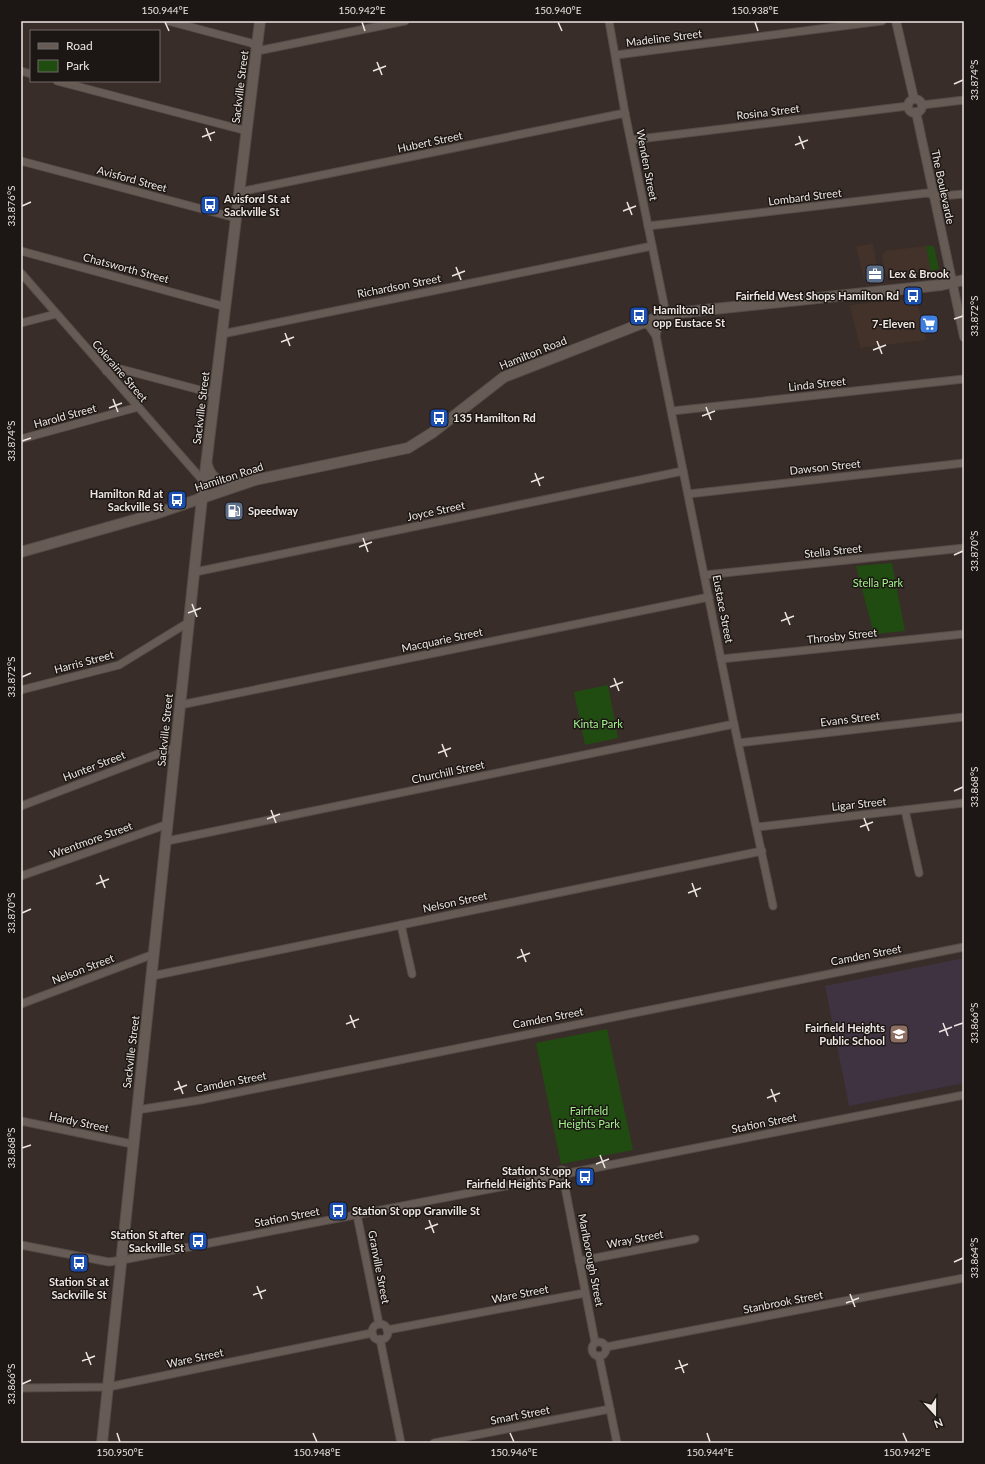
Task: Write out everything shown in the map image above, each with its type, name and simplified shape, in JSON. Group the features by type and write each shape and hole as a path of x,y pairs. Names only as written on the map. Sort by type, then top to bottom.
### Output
{"main road":[{"name":"Sackville Street","path":"102,1443 122,1260 132,1144 167,840 202,498 260,21"},
{"name":"Hamilton Road","path":"21,552 155,514 255,480 408,448 432,433 504,377 665,314 964,280"},
{"path":"207,464 211,476 219,481 238,483 255,480"}],"street":[{"path":"168,21 251,43 256,48 262,50 405,21"},
{"name":"Wenden Street","path":"609,21 625,114 665,314"},
{"name":"Madeline Street","path":"616,55 882,21"},
{"path":"896,21 914,99"},
{"path":"61,82 247,131"},
{"path":"914,99 920,101 922,105"},
{"path":"914,99 908,106 912,112 920,110 922,105"},
{"path":"922,105 964,100"},
{"name":"Rosina Street","path":"631,140 908,106"},
{"name":"The Boulevarde","path":"916,112 964,337"},
{"name":"Hubert Street","path":"239,192 625,114"},
{"name":"Avisford Street","path":"21,161 236,218"},
{"name":"Lombard Street","path":"648,226 933,194 940,196 964,194"},
{"name":"Richardson Street","path":"222,334 652,246"},
{"name":"Chatsworth Street","path":"21,251 226,306"},
{"name":"Coleraine Street","path":"21,273 204,482"},
{"path":"21,323 56,314"},
{"path":"656,336 658,323 665,314"},
{"path":"642,322 649,326 656,336"},
{"name":"Eustace Street","path":"656,336 734,724 773,906"},
{"path":"106,371 117,368 215,394"},
{"name":"Linda Street","path":"672,411 964,379"},
{"name":"Harold Street","path":"21,439 138,407"},
{"name":"Dawson Street","path":"688,494 964,463"},
{"name":"Joyce Street","path":"194,572 683,471"},
{"name":"Stella Street","path":"705,575 964,548"},
{"name":"Macquarie Street","path":"180,705 709,597"},
{"name":"Harris Street","path":"21,690 119,665 189,622"},
{"name":"Throsby Street","path":"722,659 964,634"},
{"name":"Evans Street","path":"738,743 964,717"},
{"name":"Churchill Street","path":"167,840 734,724"},
{"name":"Hunter Street","path":"21,806 176,747"},
{"name":"Ligar Street","path":"757,827 964,803"},
{"path":"905,810 919,873"},
{"name":"Wrentmore Street","path":"21,876 168,824"},
{"name":"Nelson Street","path":"152,976 762,851"},
{"path":"401,925 412,974"},
{"name":"Camden Street","path":"137,1110 200,1100 964,947"},
{"name":"Nelson Street","path":"21,1004 154,954"},
{"name":"Station Street","path":"569,1174 964,1096"},
{"name":"Hardy Street","path":"21,1121 132,1144"},
{"path":"561,1170 566,1171 569,1174 569,1178 564,1182 559,1181 557,1176 561,1170"},
{"name":"Station Street","path":"21,1245 109,1262 557,1176"},
{"name":"Marlborough Street","path":"564,1182 595,1342"},
{"name":"Granville Street","path":"357,1215 379,1324"},
{"name":"Wray Street","path":"579,1262 696,1239"},
{"name":"Stanbrook Street","path":"606,1347 964,1278"},
{"name":"Ware Street","path":"387,1330 585,1293"},
{"path":"379,1324 384,1325 387,1330 386,1336 380,1339 375,1338 372,1333 372,1328 379,1324"},
{"name":"Ware Street","path":"21,1388 108,1387 372,1333"},
{"path":"380,1339 401,1443"},
{"path":"595,1342 602,1342 606,1347 605,1353 599,1356 594,1355 592,1346 595,1342"},
{"path":"599,1356 616,1443"},
{"name":"Smart Street","path":"434,1443 610,1409"}],"shaded area":[{"path":"873,244 879,277 864,280 856,246"},
{"path":"926,246 931,271 886,276 882,257 885,251"},
{"path":"916,298 926,340 860,348 850,305"},
{"name":"Fairfield Heights Public School","path":"964,958 964,1083 849,1106 825,986"}],"green space":[{"path":"926,246 934,246 939,269 931,271"},
{"name":"Stella Park","path":"892,563 905,631 874,634 856,566"},
{"name":"Kinta Park","path":"608,685 618,738 585,745 574,692"},
{"name":"Fairfield Heights Park","path":"607,1029 633,1150 561,1164 536,1043"}],"place":[{"name":"Avisford St at Sackville St","path":"210,205"},
{"name":"Lex & Brook","path":"875,274"},
{"name":"Fairfield West Shops Hamilton Rd","path":"913,296"},
{"name":"Hamilton Rd opp Eustace St","path":"639,316"},
{"name":"7-Eleven","path":"929,324"},
{"name":"135 Hamilton Rd","path":"439,418"},
{"name":"Hamilton Rd at Sackville St","path":"177,500"},
{"name":"Speedway","path":"234,511"},
{"name":"Fairfield Heights Public School","path":"899,1034"},
{"name":"Station St opp Fairfield Heights Park","path":"585,1177"},
{"name":"Station St opp Granville St","path":"338,1211"},
{"name":"Station St after Sackville St","path":"198,1241"},
{"name":"Station St at Sackville St","path":"79,1263"}]}
